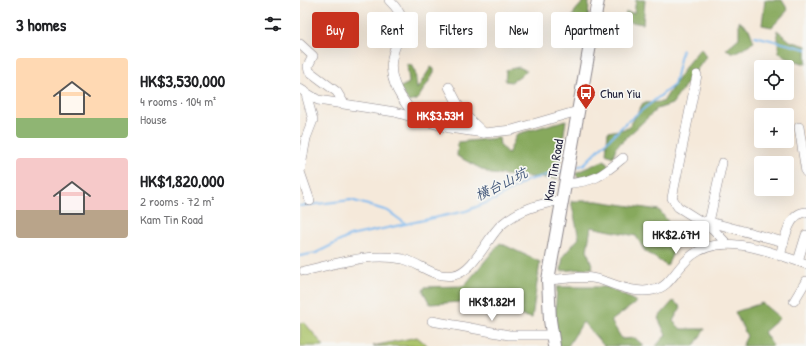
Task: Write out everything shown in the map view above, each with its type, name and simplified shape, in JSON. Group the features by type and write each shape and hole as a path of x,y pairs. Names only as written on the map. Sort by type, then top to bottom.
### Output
{"main road":[{"name":"Kam Tin Road","path":"553,340 548,306 548,280 598,0"}],"street":[{"path":"389,0 399,11 403,25 402,33 392,59 392,77 404,102 416,117"},
{"path":"300,44 313,56 308,66 309,71 337,92 343,102"},
{"path":"697,75 672,198 678,206 705,221 784,242"},
{"path":"449,87 462,112 484,133"},
{"path":"303,91 318,100 343,102 416,117 449,128 484,133 512,130 578,111"},
{"path":"303,91 313,120 306,138 300,172 310,201"},
{"path":"799,127 806,172"},
{"path":"565,184 584,182 601,176 622,158"},
{"path":"705,221 722,163"},
{"path":"304,271 346,261 382,256 413,262 425,269 440,274 455,275 467,268 501,226 510,218 529,208 562,200"},
{"path":"780,256 793,219 801,212 806,212"},
{"path":"705,221 727,244"},
{"path":"548,280 589,278 620,288 653,290 664,286 684,262 695,253 714,244 727,244 757,249 802,263 806,235"},
{"path":"794,300 806,281"},
{"path":"432,321 509,335 553,340"}],"green space":[{"path":"585,0 589,0 589,12 575,11"},
{"path":"636,0 645,0 643,24 633,22"},
{"path":"765,0 782,0 788,10 772,27 762,25"},
{"path":"739,21 749,29 754,42 734,53 726,49 739,38"},
{"path":"777,30 790,41 806,46 806,64 784,57 779,52"},
{"path":"701,48 706,57 672,104 657,109 616,147 613,157 606,154 608,132 629,128 643,103 663,102 688,63"},
{"path":"407,64 411,65 415,72 417,89 431,67 434,69 434,73 417,100 409,102 399,88 409,83"},
{"path":"519,67 527,71 511,82 505,81 506,70"},
{"path":"566,120 557,179 491,174 457,156 458,142 499,138 500,145 508,154 517,134"},
{"path":"605,160 611,169 579,179 575,173"},
{"path":"571,201 597,201 659,210 680,237 667,266 645,251 636,236 591,227 587,250 593,268 561,271 563,256 579,238"},
{"path":"500,243 540,262 532,318 460,302 430,304 423,291 425,287 464,286"},
{"path":"557,287 607,287 637,302 611,321 622,339 635,338 644,346 604,346 583,322 568,346 557,346 554,331"},
{"path":"673,301 681,307 673,321 681,329 705,329 694,346 656,346 666,335 658,318"},
{"path":"762,303 780,318 764,332 773,346 742,346 747,336 735,312"},
{"path":"304,322 324,346 300,346 300,323"},
{"path":"417,337 428,346 373,346"}],"waterway":[{"path":"755,36 806,49"},
{"name":"橫台山坑","path":"573,168 583,165 627,122 674,85 682,50"},
{"name":"橫台山坑","path":"300,256 316,253 350,236 466,211 496,199 528,180 563,171"},
{"path":"300,206 351,200 388,211 406,224"}],"place":[{"name":"Chun Yiu","path":"586,110"}]}
